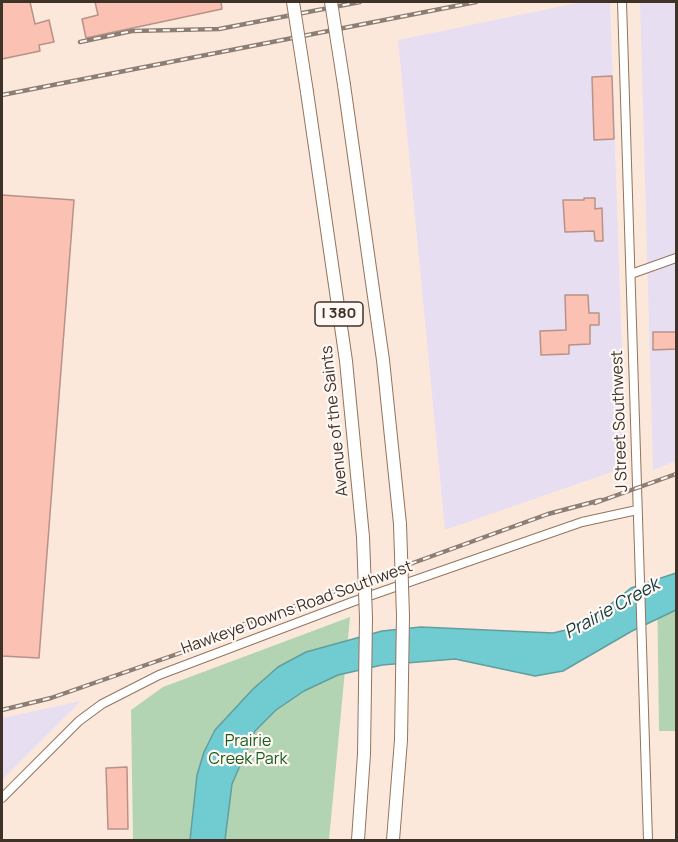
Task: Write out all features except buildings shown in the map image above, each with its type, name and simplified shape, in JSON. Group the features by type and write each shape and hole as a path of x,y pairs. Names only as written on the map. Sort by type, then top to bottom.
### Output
{"highway":[{"name":"Avenue of the Saints","path":"293,2 346,361 363,537 366,618 364,754 358,840"},
{"name":"I 380","path":"331,2 383,360 400,524 403,616 401,740 393,840"}],"street":[{"name":"J Street Southwest","path":"622,2 648,840"},
{"path":"631,274 676,258"},
{"name":"Hawkeye Downs Road Southwest","path":"2,798 86,716 102,704 159,675 352,602 571,526 612,513 637,510"}],"shaded area":[{"path":"582,2 610,2 626,467 445,530 398,40"},
{"path":"640,2 676,2 676,461 653,470"},
{"path":"81,701 2,780 2,718"}],"green space":[{"path":"676,579 676,731 659,731 657,584"},
{"name":"Prairie Creek Park","path":"350,617 329,840 133,840 131,710 163,687"}],"water":[{"name":"Prairie Creek","path":"676,573 676,610 632,631 563,671 535,676 455,659 382,665 338,675 304,691 276,710 255,731 232,784 225,840 190,840 197,775 204,752 215,730 253,689 278,667 306,652 382,631 421,627 553,633 583,626 631,588"}],"railway":[{"path":"80,42 132,31 219,29 360,2"},
{"path":"2,95 476,2"},
{"path":"595,503 676,474"},
{"path":"2,710 51,698 186,651 217,634 548,514 601,500"}]}
